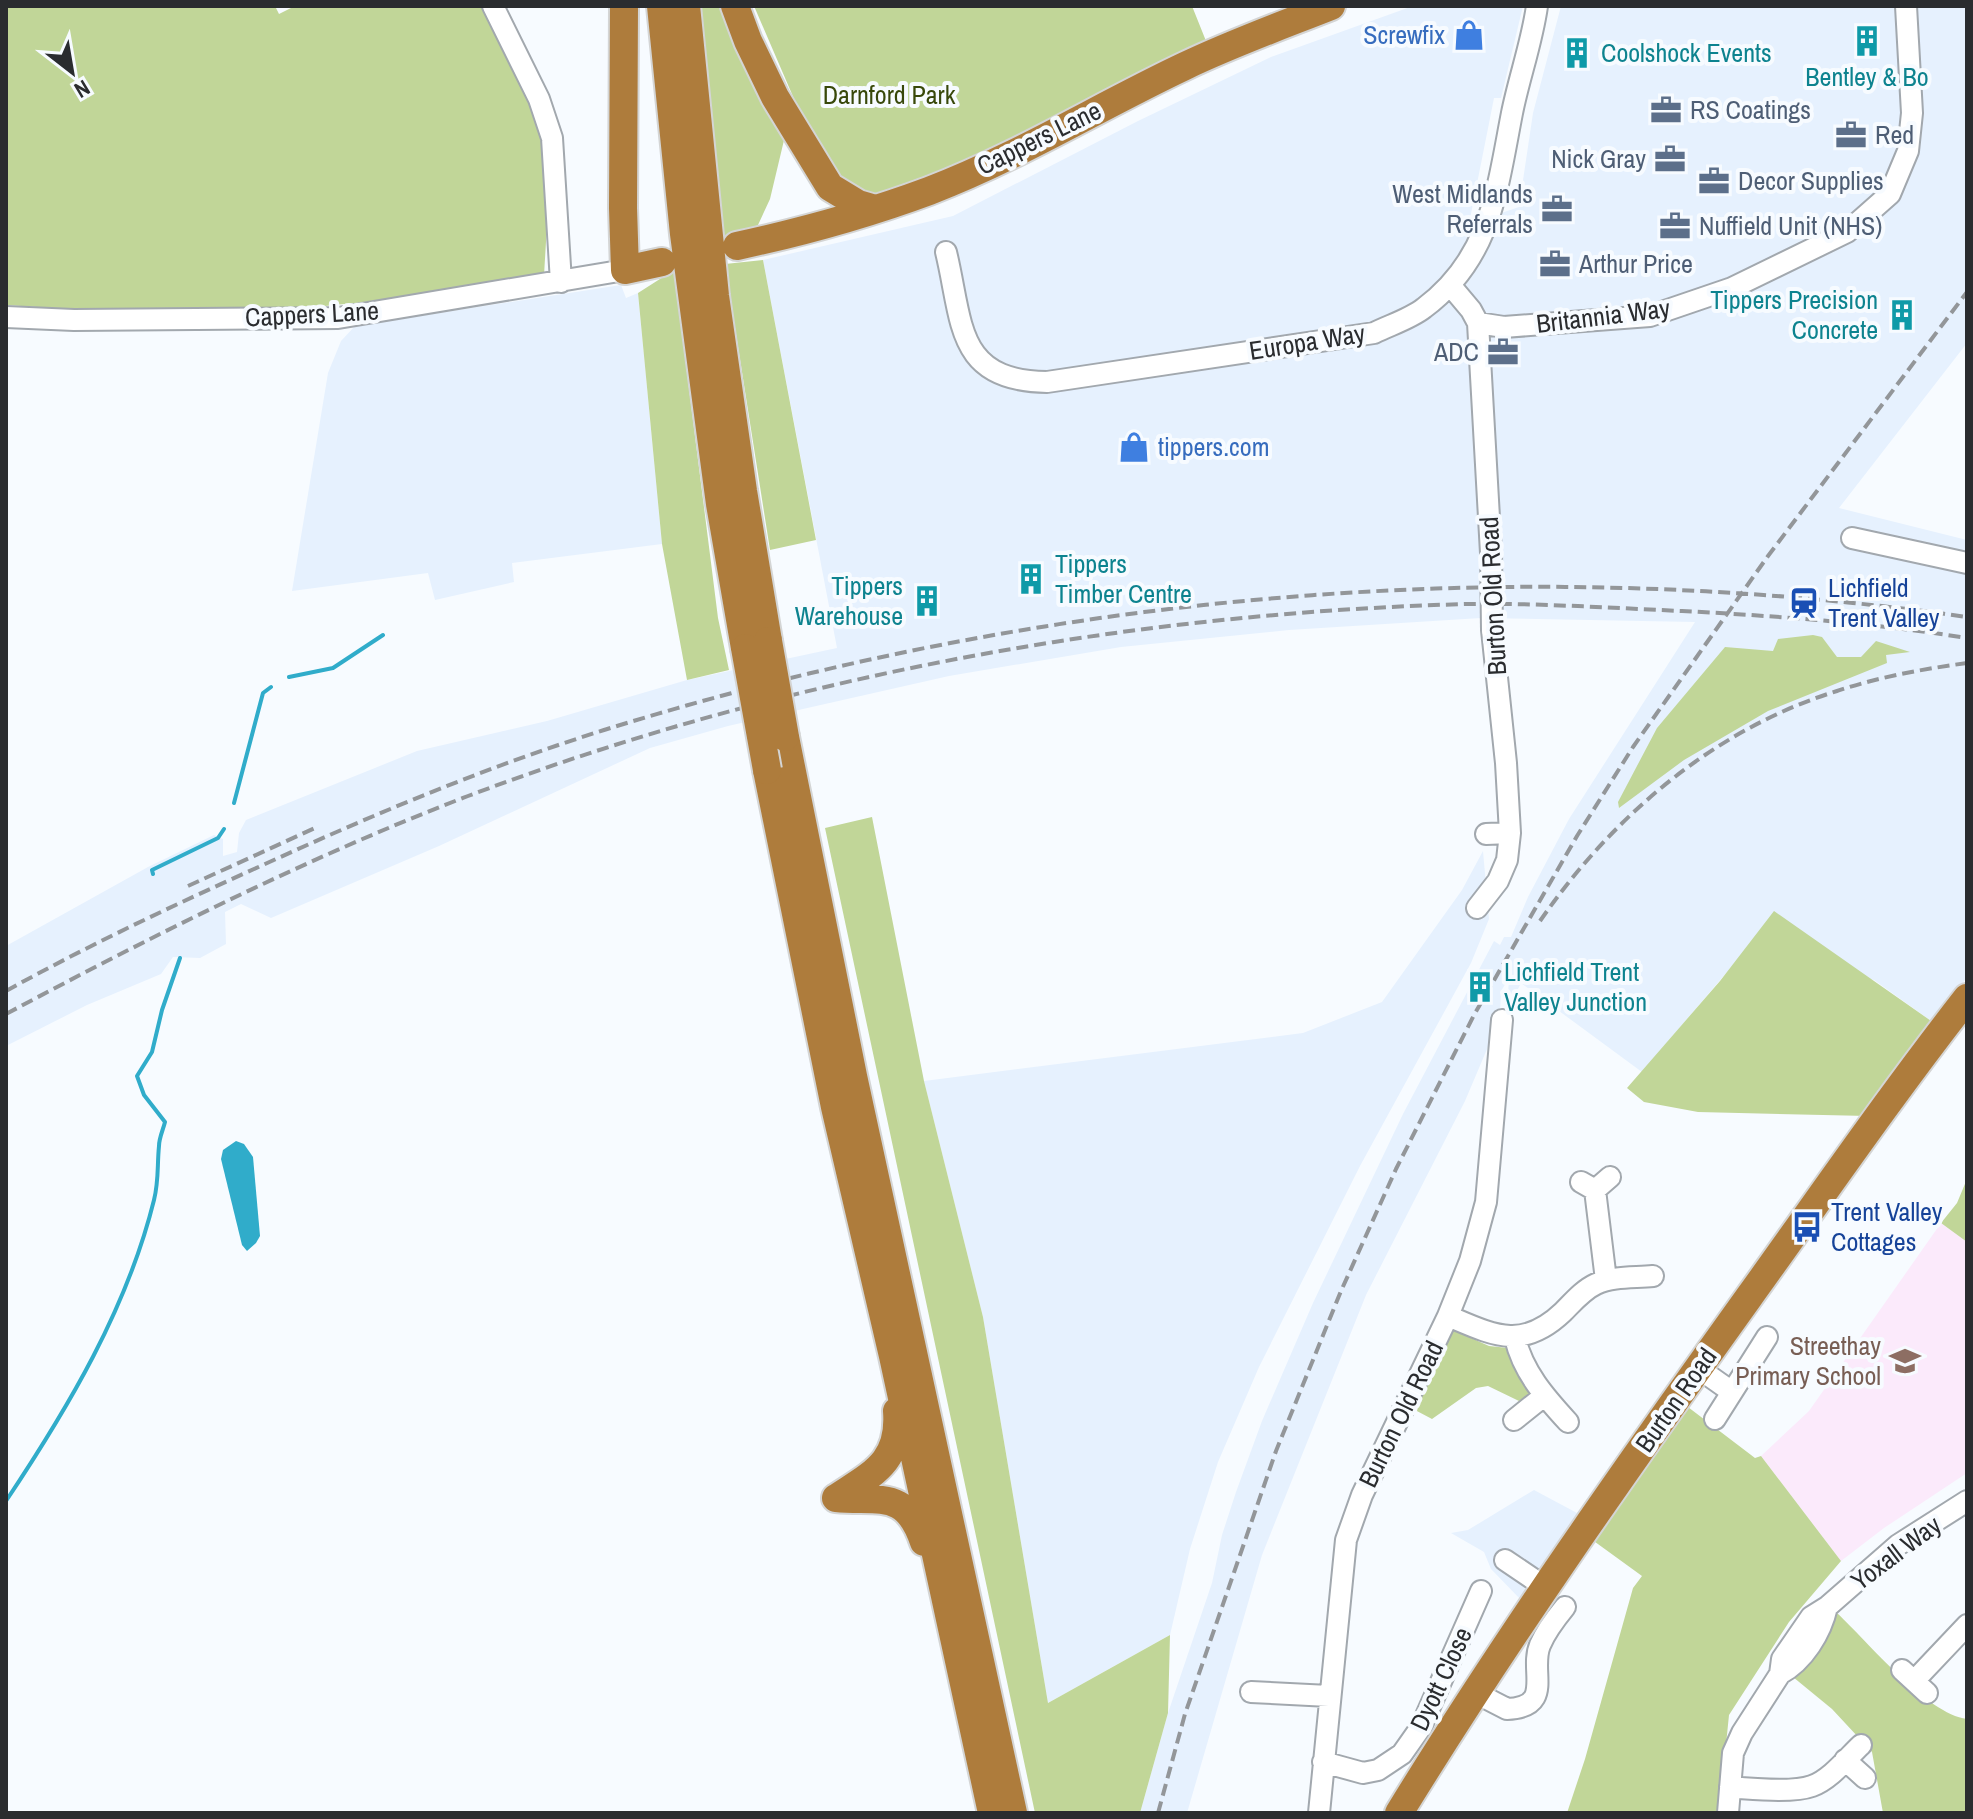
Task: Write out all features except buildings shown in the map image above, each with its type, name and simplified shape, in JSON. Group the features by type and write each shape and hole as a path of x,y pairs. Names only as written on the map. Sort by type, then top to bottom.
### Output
{"highway":[{"path":"624,6 625,270"},
{"path":"661,6 685,248 720,504 785,737 853,1076 1013,1813"},
{"path":"686,6 715,296 743,491 767,770 835,1107 893,1356 992,1813"},
{"path":"735,6 775,97 830,187 858,204 875,209"},
{"name":"Cappers Lane","path":"737,246 875,209 931,190 1019,150 1187,65 1331,6"},
{"path":"820,224 827,209 830,187"},
{"name":"Cappers Lane","path":"625,270 662,262"},
{"name":"Burton Road","path":"1399,1813 1474,1692 1558,1611 1698,1368 1967,998"},
{"path":"893,1356 898,1418 893,1449 872,1475 836,1498 897,1502 911,1514 920,1531 952,1629"}],"street":[{"path":"493,6 539,99 552,138 561,282"},
{"name":"Britannia Way","path":"1478,323 1504,327 1650,316 1732,288 1847,232 1890,194 1908,151 1912,113 1906,6"},
{"name":"Europa Way","path":"946,252 966,343 988,367 1008,378 1026,382 1047,382 1374,333 1422,310 1450,285 1472,257 1494,204 1536,7"},
{"name":"Cappers Lane","path":"6,317 74,320 338,318 625,270"},
{"path":"1450,285 1478,323"},
{"name":"Burton Old Road","path":"1477,908 1498,881 1507,860 1510,833 1492,630 1491,553 1478,323"},
{"path":"1852,538 1967,563"},
{"path":"1486,834 1510,833"},
{"name":"Burton Old Road","path":"1319,1813 1346,1540 1362,1495 1448,1316 1470,1261 1486,1202 1502,1020"},
{"path":"1595,1183 1606,1280"},
{"path":"1448,1316 1490,1334 1515,1338 1549,1326 1584,1291 1606,1280 1653,1276"},
{"path":"1515,1338 1519,1356 1544,1396 1568,1422"},
{"path":"1715,1419 1760,1340"},
{"path":"1698,1368 1732,1392"},
{"path":"1514,1420 1544,1396"},
{"name":"Yoxall Way","path":"1728,1813 1733,1753 1742,1733 1780,1674 1782,1659 1811,1617 1827,1607 1898,1545 1967,1501"},
{"path":"1474,1692 1507,1709 1527,1705 1536,1696 1539,1684 1539,1647 1558,1611 1505,1560"},
{"name":"Dyott Close","path":"1323,1762 1363,1773 1378,1770 1402,1754 1421,1727 1480,1615 1481,1591"},
{"path":"1915,1681 1967,1625"},
{"path":"1259,1697 1329,1696"},
{"path":"1730,1787 1762,1790 1812,1787 1861,1745"},
{"path":"1845,1760 1865,1778"}],"shaded area":[{"path":"1413,6 1523,6 1501,98 1494,98 1469,224 1519,207 1533,113 1561,6 1967,6 1967,343 1839,508 1967,540 1967,977 1934,1023 1874,980 1744,952 1642,1072 1521,983 1507,1011 1509,978 1501,991 1500,1013 1493,1035 1465,1101 1366,1295 1262,1555 1187,1813 1140,1813 1168,1713 1212,1583 1222,1535 1236,1492 1262,1421 1313,1303 1403,1114 1494,941 1500,945 1504,937 1511,937 1569,819 1695,622 1481,618 1289,630 1121,647 949,676 728,726 650,748 439,846 271,918 241,904 225,912 226,944 200,958 173,957 161,974 87,1005 6,1046 6,946 148,867 214,835 223,839 223,856 237,852 239,833 246,820 417,751 547,721 687,680 837,648 763,260 953,216 1271,57"},
{"path":"621,285 626,298 638,293 662,544 512,563 514,582 435,600 428,573 292,591 328,373 341,341 355,326"},
{"path":"1483,851 1489,919 1471,963 1360,1166 1259,1367 1218,1462 1190,1549 1170,1635 1048,1703 983,1317 924,1081 1303,1033 1382,1002 1462,890"},
{"name":"Streethay Primary School","path":"1941,1223 1967,1242 1967,1473 1884,1528 1841,1561 1761,1456 1809,1411"},
{"path":"1534,1490 1577,1513 1592,1505 1523,1602 1491,1569 1484,1552 1451,1533 1468,1530"}],"green space":[{"path":"6,6 275,6 279,14 295,6 481,6 524,88 542,141 548,191 544,277 393,299 296,309 114,312 6,305"},
{"path":"695,6 723,6 785,136 770,199 758,225 743,234 720,236"},
{"name":"Darnford Park","path":"754,6 1192,6 1206,41 974,158 871,196 835,178 810,136"},
{"path":"763,260 816,540 770,550 725,264"},
{"path":"674,270 718,618 729,670 687,680 662,544 638,293"},
{"path":"1813,635 1822,637 1837,657 1861,657 1876,641 1910,652 1886,655 1887,663 1768,711 1684,760 1619,808 1618,802 1657,728 1725,647 1773,651 1778,639"},
{"path":"872,817 924,1081 983,1317 1048,1703 1170,1635 1168,1713 1140,1813 1035,1813 825,828"},
{"path":"1774,911 1934,1023 1868,1116 1698,1112 1644,1102 1627,1088 1720,981"},
{"path":"1967,1179 1967,1242 1941,1223 1957,1203"},
{"path":"1453,1330 1489,1346 1508,1348 1534,1391 1519,1401 1488,1386 1476,1388 1432,1419 1415,1410"},
{"path":"1684,1404 1755,1458 1761,1456 1841,1561 1789,1622 1729,1715 1719,1813 1567,1813 1633,1588 1642,1576 1591,1539"},
{"path":"1837,1613 1916,1691 1951,1714 1967,1719 1967,1813 1883,1813 1872,1752 1832,1709 1793,1677 1830,1629"}],"water":[{"path":"236,1141 244,1144 253,1157 260,1236 247,1251 242,1245 221,1159 223,1150"}],"waterway":[{"path":"289,677 333,668 383,635"},
{"path":"234,803 263,693 271,687"},
{"path":"153,874 152,870 218,838 224,829"},
{"path":"6,1501 73,1394 93,1356 112,1319 142,1240 156,1193 159,1143 165,1122 144,1095 137,1076 152,1052 162,1010 180,958"}],"railway":[{"path":"1158,1813 1185,1714 1276,1451 1341,1291 1396,1169 1474,1015 1577,836 1633,747 1768,556 1967,292"},
{"path":"6,991 101,941 305,846 517,760 604,730 770,683 938,645 1108,617 1280,598 1452,588 1624,588 1796,598 1967,617"},
{"path":"6,1014 234,898 468,796 588,754 710,717 834,685 960,658 1086,637 1213,621 1341,610 1468,604 1754,615 1861,624 1967,638"},
{"path":"1540,921 1568,883 1633,813 1669,781 1749,728 1792,708 1853,686 1967,663"},
{"path":"188,886 315,828"}],"place":[{"name":"Screwfix","path":"1469,35"},
{"name":"Bentley & Bo","path":"1867,41"},
{"name":"Coolshock Events","path":"1577,53"},
{"name":"RS Coatings","path":"1666,110"},
{"name":"Red","path":"1851,135"},
{"name":"Nick Gray","path":"1670,159"},
{"name":"Decor Supplies","path":"1714,181"},
{"name":"West Midlands Referrals","path":"1557,209"},
{"name":"Nuffield Unit (NHS)","path":"1675,226"},
{"name":"Arthur Price","path":"1555,264"},
{"name":"Tippers Precision Concrete","path":"1902,315"},
{"name":"ADC","path":"1503,352"},
{"name":"tippers.com","path":"1134,447"},
{"name":"Tippers Timber Centre","path":"1031,579"},
{"name":"Tippers Warehouse","path":"927,601"},
{"name":"Lichfield Trent Valley","path":"1804,603"},
{"name":"Lichfield Trent Valley Junction","path":"1480,987"},
{"name":"Trent Valley Cottages","path":"1807,1227"},
{"name":"Streethay Primary School","path":"1905,1361"}]}
